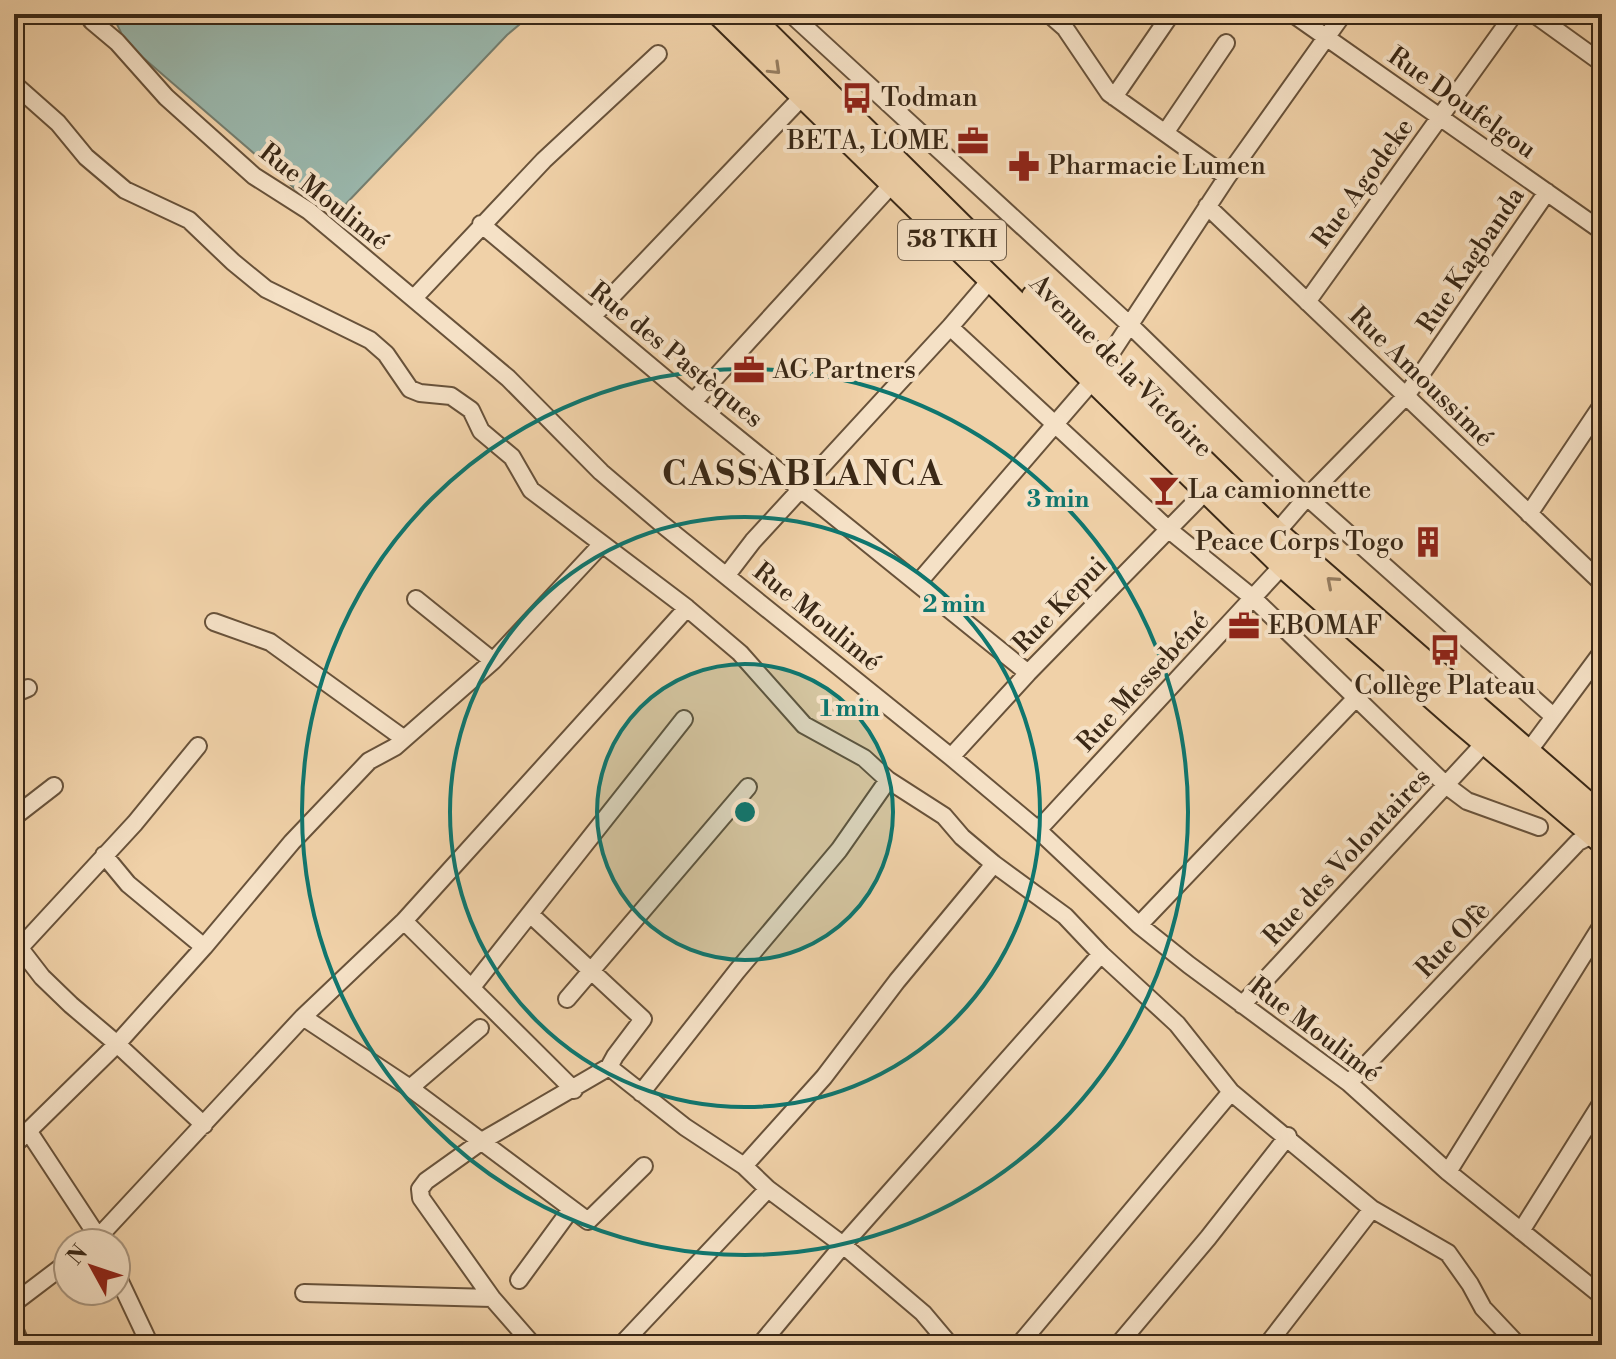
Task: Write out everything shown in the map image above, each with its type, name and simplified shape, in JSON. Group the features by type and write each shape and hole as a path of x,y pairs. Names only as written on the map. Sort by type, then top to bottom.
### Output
{"highway":[{"name":"Avenue de la Victoire","path":"720,14 992,278 1276,533 1492,735"},
{"name":"Avenue de la Victoire","path":"747,14 1099,372 1207,490 1283,565 1522,760 1599,830"}],"street":[{"path":"769,36 788,14 1131,326 1307,497 1553,716"},
{"path":"1049,14 1065,28 1114,97 1227,177"},
{"path":"1114,97 1171,14"},
{"name":"Rue Doufelgou","path":"1293,14 1602,231"},
{"path":"918,583 1099,372 1207,206 1343,14"},
{"name":"Rue Agodeke","path":"1307,302 1514,14"},
{"path":"1534,14 1602,63"},
{"name":"Rue Moulimé","path":"93,17 166,97 254,176 309,211 508,378 601,472 1038,830 1139,925 1349,1083 1448,1172 1601,1292"},
{"path":"1165,133 1226,43"},
{"path":"414,298 544,160 658,54"},
{"path":"14,84 58,123 86,157 125,190 189,220 266,289 370,340 386,354 410,389 451,396 471,410 481,431 512,457 531,490 687,608 740,653 804,725 864,758 888,780 944,816 962,837 994,864 1065,916 1177,1024 1231,1092 1288,1136 1372,1209 1448,1253 1483,1308 1518,1345"},
{"path":"592,317 803,96"},
{"path":"693,402 893,183"},
{"name":"Rue Kagbanda","path":"1276,533 1406,396 1547,192"},
{"name":"Rue Amoussimé","path":"1207,206 1602,583"},
{"name":"Rue des Pastèques","path":"481,224 693,402 1028,673"},
{"path":"727,575 753,541 992,278"},
{"path":"950,327 1168,529 1253,598 1447,786 1467,801 1539,827"},
{"path":"1529,514 1602,405"},
{"name":"Rue Kepui","path":"951,757 1028,673 1207,490"},
{"path":"14,1145 117,1044 292,842 369,761 395,747 493,661 601,545"},
{"name":"Rue Messebéné","path":"1038,830 1283,565"},
{"path":"416,599 493,661"},
{"path":"111,1227 303,1017 404,921 687,608"},
{"path":"214,622 270,642 403,738"},
{"path":"1522,760 1602,652"},
{"path":"1139,925 1355,699"},
{"path":"472,987 684,719"},
{"name":"Rue des Volontaires","path":"1242,1005 1492,735"},
{"path":"198,746 170,782 16,948 71,1005 204,1125"},
{"path":"641,1093 737,971 839,850 888,780"},
{"path":"14,817 54,786"},
{"path":"567,999 748,787"},
{"name":"Rue Ofè","path":"1349,1083 1578,842 1599,830"},
{"path":"104,855 128,884 204,947"},
{"path":"744,1166 824,1077 897,981 994,864"},
{"path":"530,914 643,1019 609,1067 482,1141 426,1181 420,1189 421,1198 492,1298 533,1345"},
{"path":"404,921 574,1090"},
{"path":"1448,1172 1602,925"},
{"path":"760,1345 843,1245 1101,954"},
{"path":"303,1017 410,1088 583,1219 591,1220 644,1166"},
{"path":"410,1088 480,1028"},
{"path":"609,1067 685,1127 744,1166 768,1189 843,1245 923,1313 950,1345"},
{"path":"1019,1345 1231,1092"},
{"path":"1521,1231 1602,1102"},
{"path":"29,1132 89,1227"},
{"path":"1118,1345 1288,1136"},
{"path":"624,1342 768,1189"},
{"path":"519,1280 571,1209"},
{"path":"1267,1345 1372,1209"},
{"path":"14,1303 52,1274"},
{"path":"304,1293 492,1298"},
{"path":"132,1307 150,1345"},
{"path":"14,1328 21,1345"}],"shaded area":[{"path":"112,14 532,14 507,35 341,209 301,194 126,43"}],"place":[{"name":"Todman","path":"857,98"},
{"name":"BETA, LOME","path":"973,141"},
{"name":"Pharmacie Lumen","path":"1024,166"},
{"name":"AG Partners","path":"749,370"},
{"name":"La camionnette","path":"1164,490"},
{"name":"Peace Corps Togo","path":"1428,542"},
{"name":"EBOMAF","path":"1244,626"},
{"name":"Collège Plateau","path":"1445,650"}],"district":[{"name":"CASSABLANCA","path":"803,475"}]}
